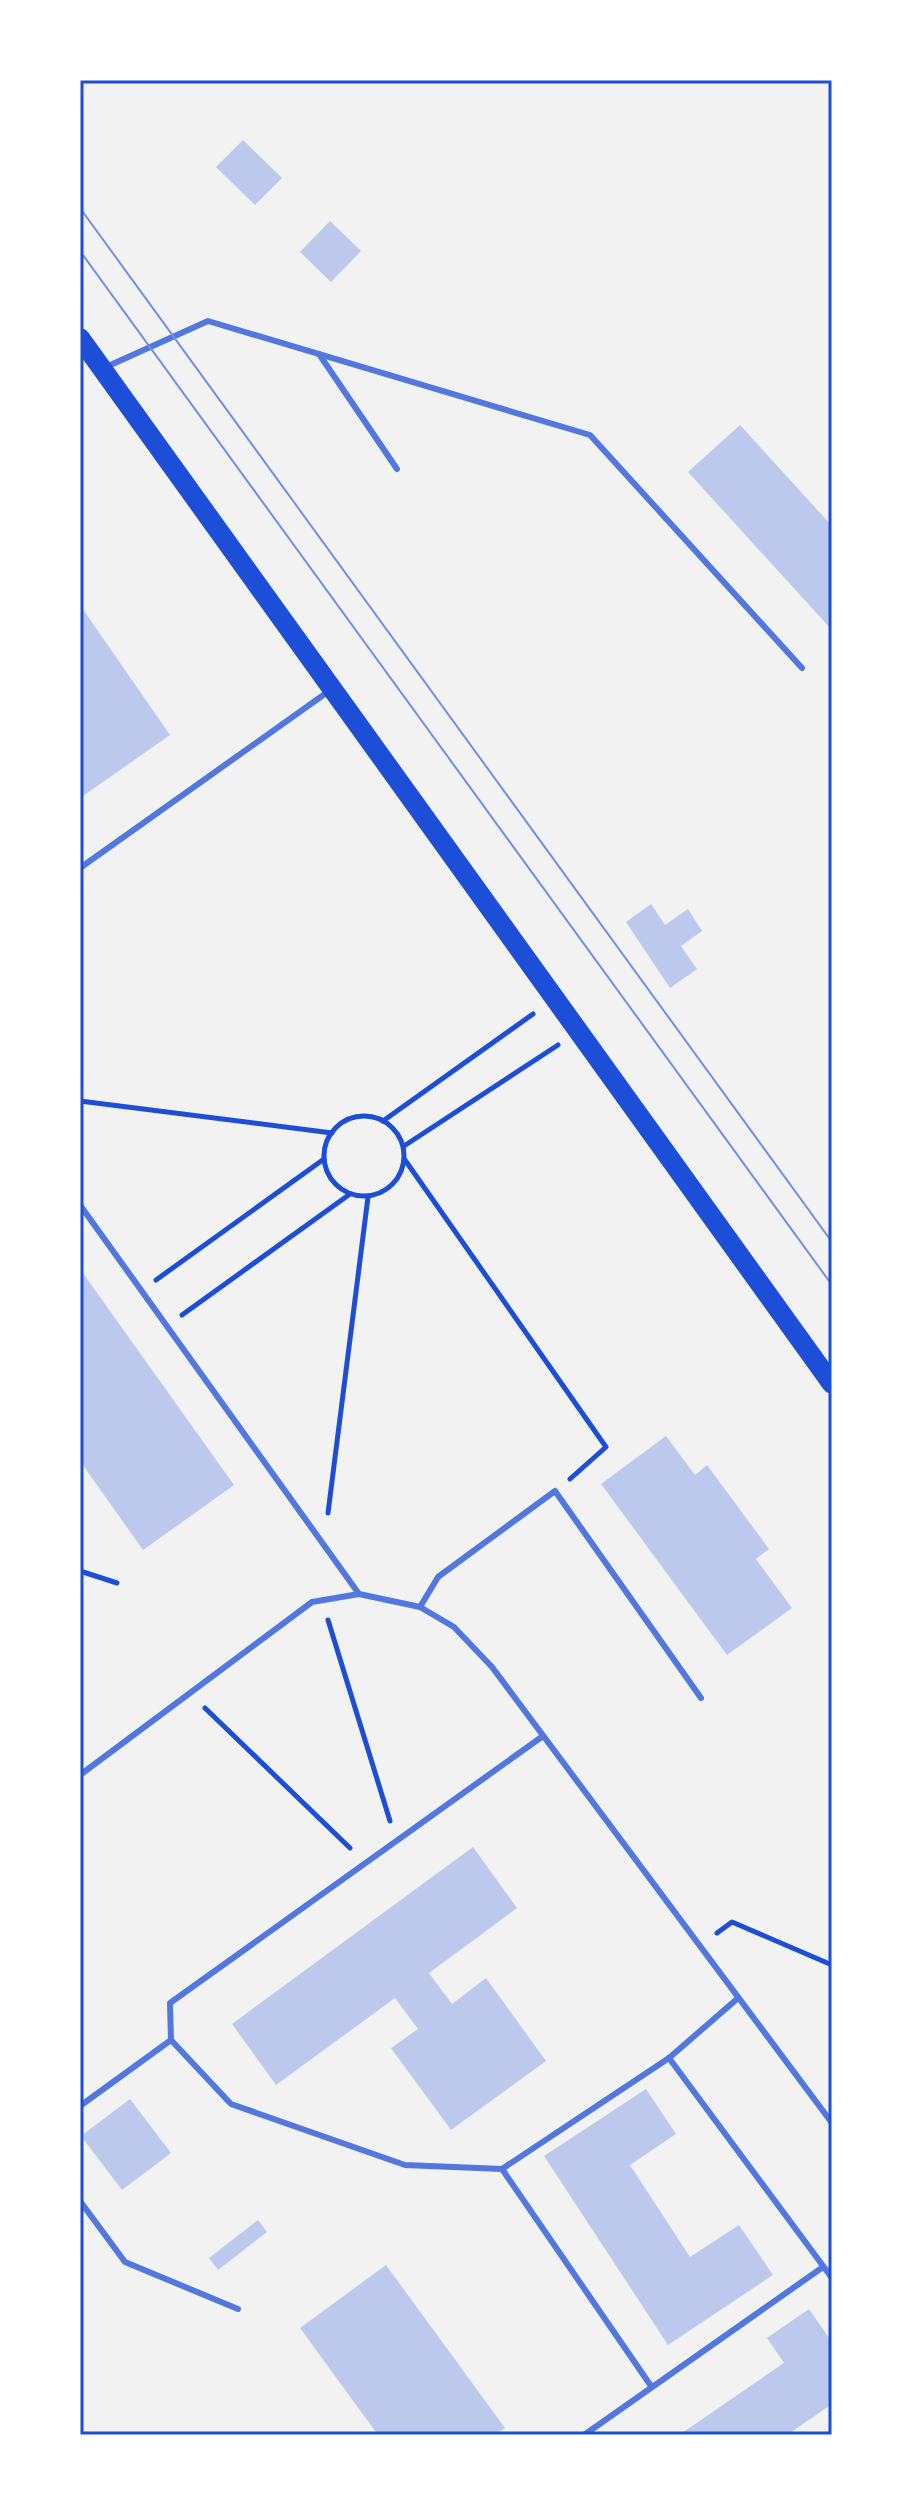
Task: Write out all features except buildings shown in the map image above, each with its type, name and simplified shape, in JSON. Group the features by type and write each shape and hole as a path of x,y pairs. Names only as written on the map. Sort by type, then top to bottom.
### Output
{"main road":[{"path":"80,338 832,1384"}],"lane":[{"path":"103,369 208,321 590,435 802,668"},
{"path":"319,354 397,469"},
{"path":"80,868 332,688"},
{"path":"80,1205 359,1594"},
{"path":"420,1607 438,1577 555,1491 701,1698"},
{"path":"80,1775 312,1602 359,1594 420,1607 454,1627 492,1667 832,2123"},
{"path":"543,1736 170,2003 171,2040 231,2104 405,2165 502,2169 669,2058 737,1999"},
{"path":"80,2106 171,2040"},
{"path":"669,2058 832,2278"},
{"path":"502,2169 651,2386"},
{"path":"80,2201 125,2262 238,2309"},
{"path":"584,2435 823,2267"}],"path":[{"path":"383,1121 553,999"},
{"path":"404,1146 578,1031"},
{"path":"80,1101 332,1133"},
{"path":"361,1116 383,1121 398,1134 404,1146 405,1160 401,1174 381,1193 368,1197 350,1194 331,1180 324,1159 328,1139 348,1120 361,1116"},
{"path":"141,1290 324,1159"},
{"path":"405,1160 606,1447 555,1491"},
{"path":"167,1326 350,1194"},
{"path":"324,1544 368,1197"},
{"path":"80,1571 117,1583"},
{"path":"322,1600 397,1841"},
{"path":"190,1693 366,1863"},
{"path":"732,1922 832,1965"}],"tram line":[{"path":"80,208 832,1242"},
{"path":"80,251 832,1285"}]}
